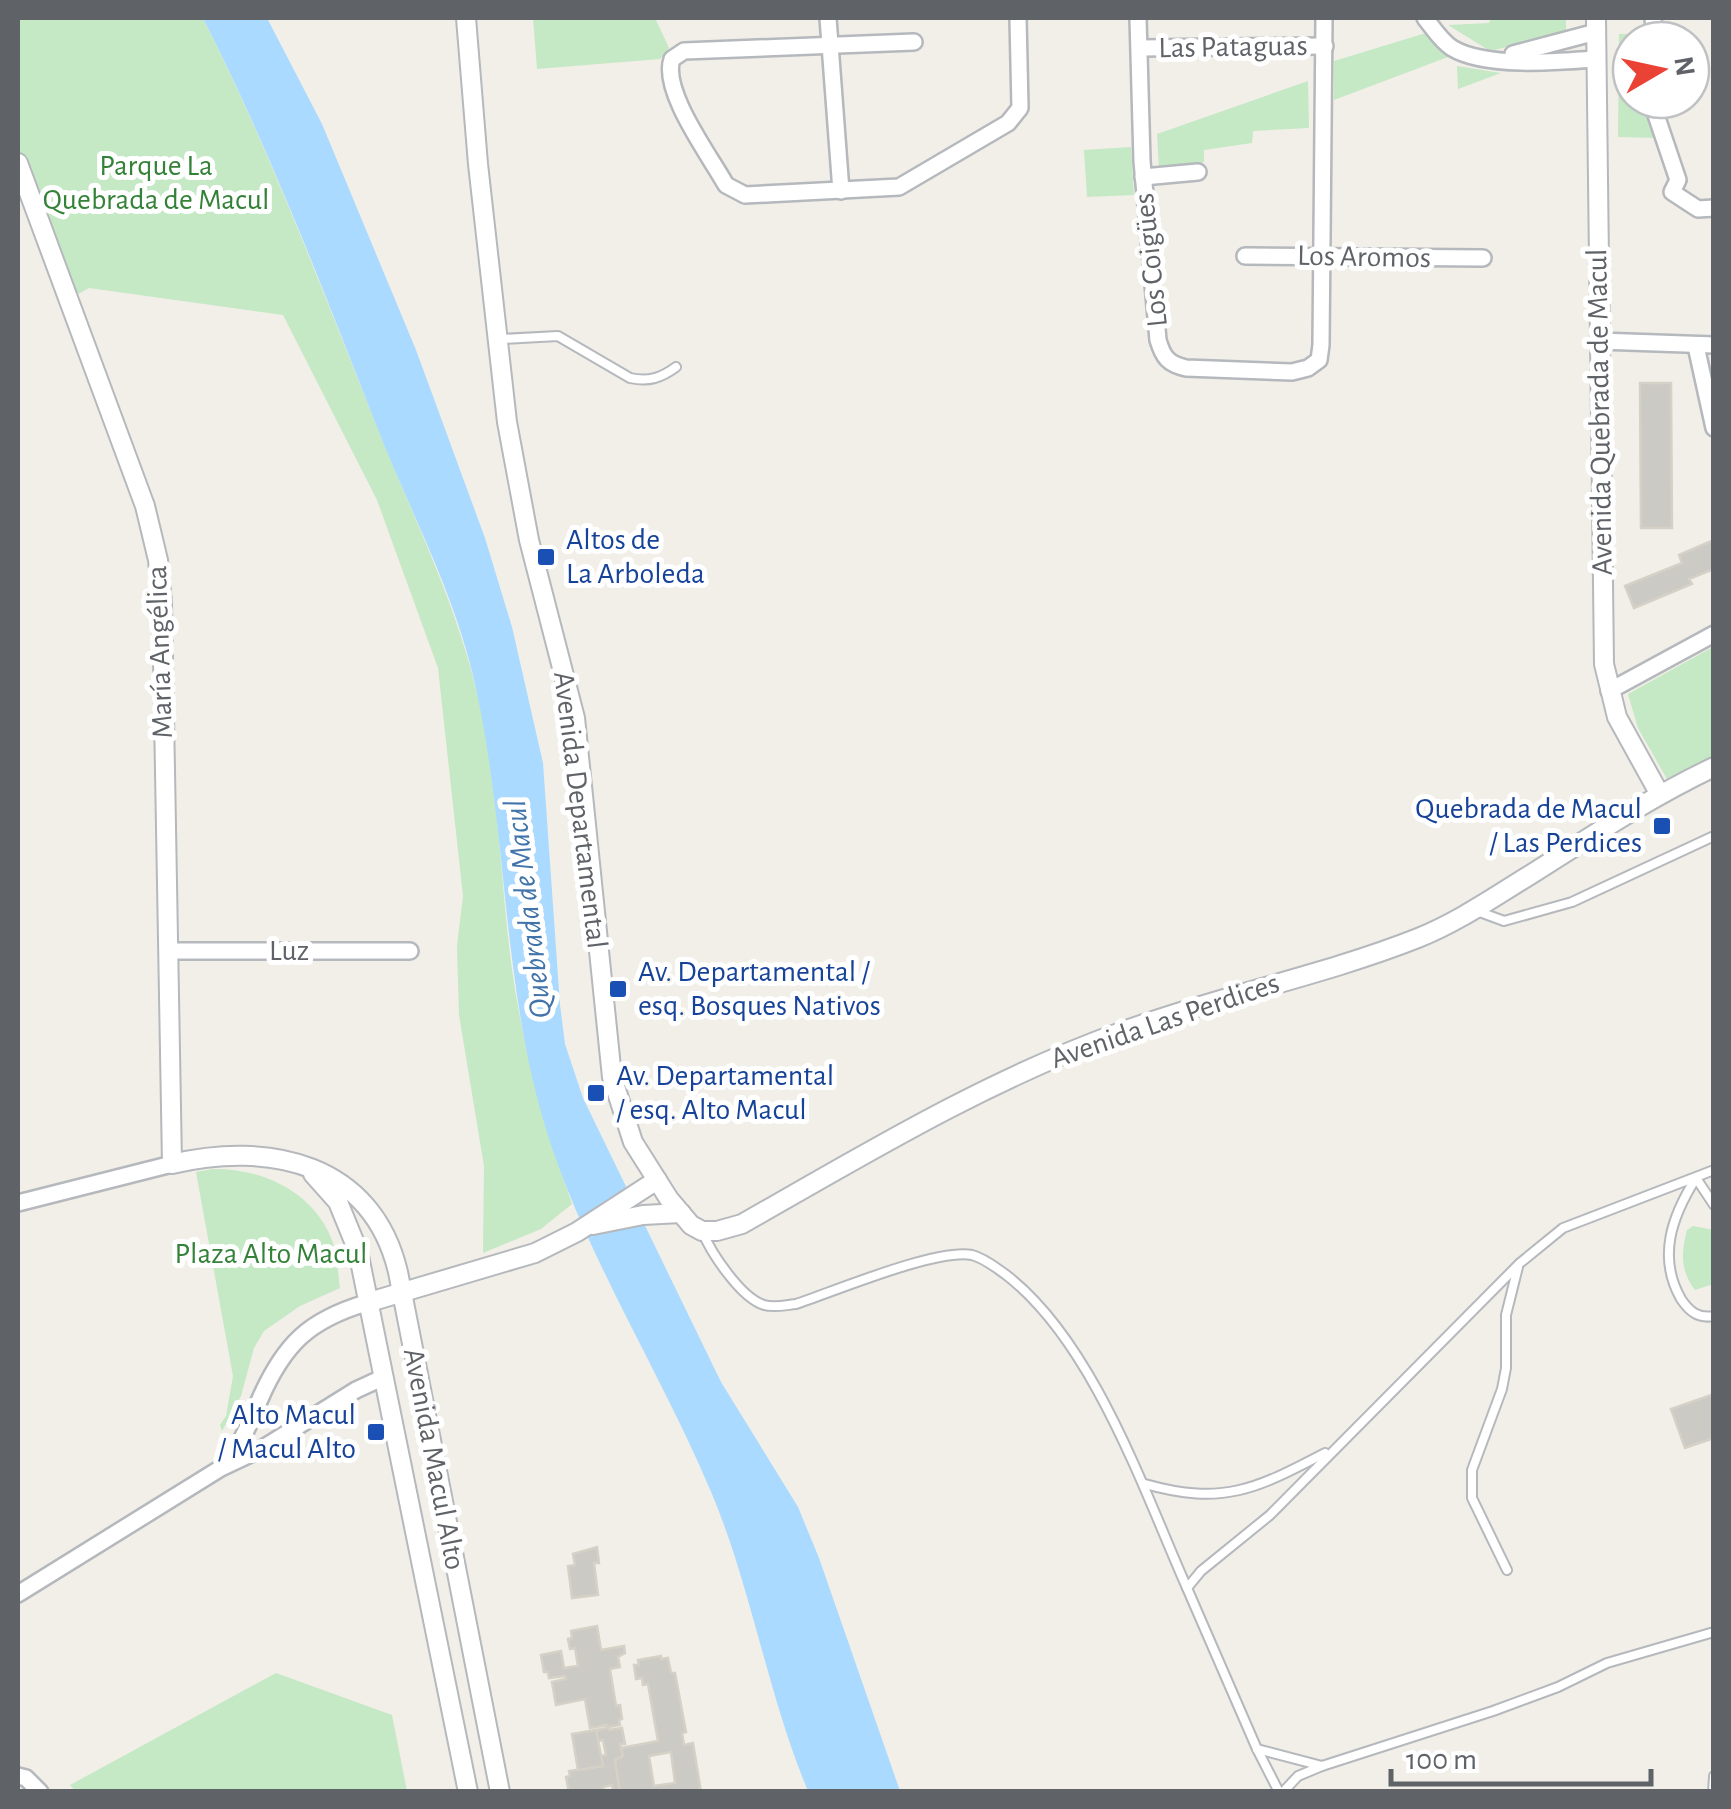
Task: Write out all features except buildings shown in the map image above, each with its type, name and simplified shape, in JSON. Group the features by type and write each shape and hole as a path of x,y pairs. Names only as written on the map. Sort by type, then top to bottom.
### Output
{"street":[{"name":"Avenida Departamental","path":"466,18 497,340 521,502 575,718 612,1077 633,1142 657,1180"},
{"path":"828,18 841,191"},
{"path":"914,42 684,52 672,59 669,74 674,94 726,185 745,195 898,186 1008,123 1020,108 1018,18"},
{"name":"Los Coigües","path":"1138,18 1143,177 1158,340 1163,355 1172,365 1292,372 1319,360 1324,18"},
{"path":"1425,18 1452,47 1494,59 1596,59"},
{"path":"1494,59 1596,25"},
{"name":"Avenida Quebrada de Macul","path":"1596,25 1603,625 1608,690 1634,751 1660,793"},
{"name":"Las Pataguas","path":"1140,48 1325,46"},
{"path":"1658,120 1678,180 1672,192 1698,209 1714,208"},
{"name":"María Angélica","path":"18,163 144,506 158,560 162,602 172,1164"},
{"path":"1143,177 1198,172"},
{"name":"Los Aromos","path":"1245,256 1483,258"},
{"path":"1599,341 1714,345"},
{"path":"1696,346 1714,428"},
{"path":"1608,690 1714,634"},
{"name":"Avenida Las Perdices","path":"702,1231 717,1232 742,1224 883,1144 1026,1070 1124,1030 1419,938 1474,910 1660,793 1714,767"},
{"name":"Luz","path":"168,951 410,951"},
{"name":"Avenida Macul Alto","path":"172,1164 232,1155 268,1157 304,1167 343,1183 374,1214 389,1241 500,1792"},
{"path":"18,1203 172,1164"},
{"name":"Avenida Macul Alto","path":"304,1167 328,1189 346,1216 358,1250 468,1792"},
{"path":"221,1468 236,1450 277,1364 291,1344 322,1320 366,1303 508,1263 580,1229 657,1180 691,1225 702,1231"},
{"path":"580,1229 643,1215 681,1213"},
{"path":"18,1594 221,1468 263,1448 382,1378"},
{"path":"18,1776 26,1778 40,1792"}],"lane":[{"path":"497,340 558,336 641,381 660,378 676,368"},
{"path":"1474,910 1504,921 1572,902 1714,836"},
{"path":"1188,1588 1212,1562 1270,1516 1520,1262 1563,1228 1714,1170"},
{"path":"1696,1178 1714,1205"},
{"path":"1696,1178 1682,1201 1668,1242 1671,1280 1688,1310 1704,1318 1714,1316"},
{"path":"702,1231 711,1252 758,1304 796,1304 939,1256 973,1255 1025,1290 1046,1312 1081,1364 1144,1484 1257,1749 1281,1792 1298,1776 1322,1766 1493,1711 1558,1687 1607,1663 1714,1632"},
{"path":"1506,1570 1472,1498 1472,1470 1502,1389 1506,1315 1520,1262"},
{"path":"1144,1484 1176,1493 1220,1496 1271,1481 1334,1449"},
{"path":"1257,1749 1322,1766"},
{"path":"1713,1792 1714,1776"}],"green space":[{"name":"Parque La Quebrada de Macul","path":"18,18 203,18 273,170 442,582 473,677 488,747 521,1024 572,1204 541,1229 483,1253 484,1166 459,1015 457,946 463,896 438,668 377,500 283,315 89,288 78,294 18,146"},
{"path":"533,18 655,18 669,48 660,59 537,69"},
{"path":"1491,18 1566,18 1566,33 1490,51 1448,25 1489,23"},
{"path":"1426,33 1448,57 1334,100 1334,61"},
{"path":"1457,66 1501,73 1458,89"},
{"path":"1308,81 1309,128 1253,131 1252,143 1204,150 1204,162 1159,170 1157,134"},
{"path":"1618,120 1652,120 1659,138 1618,137"},
{"path":"1131,147 1134,195 1087,197 1084,150"},
{"path":"1713,647 1713,756 1667,779 1638,728 1628,694"},
{"name":"Plaza Alto Macul","path":"213,1169 252,1173 288,1188 304,1200 328,1230 340,1288 300,1306 264,1331 254,1348 241,1396 222,1431 220,1425 226,1416 233,1376 196,1172"},
{"path":"1693,1226 1714,1230 1713,1284 1695,1290 1683,1261 1687,1230"},
{"path":"276,1673 392,1715 407,1791 76,1792 70,1785"}],"water":[{"name":"Quebrada de Macul","path":"203,18 267,18 322,124 416,350 485,538 512,627 543,763 560,1005 565,1044 583,1098 721,1382 798,1507 900,1791 808,1791 712,1494 574,1205 539,1105 527,1053 485,736 456,617 295,220"}],"place":[{"name":"Altos de La Arboleda","path":"546,557"},
{"name":"Quebrada de Macul / Las Perdices","path":"1662,826"},
{"name":"Av. Departamental / esq. Bosques Nativos","path":"618,989"},
{"name":"Av. Departamental / esq. Alto Macul","path":"596,1093"},
{"name":"Alto Macul / Macul Alto","path":"376,1432"}]}
